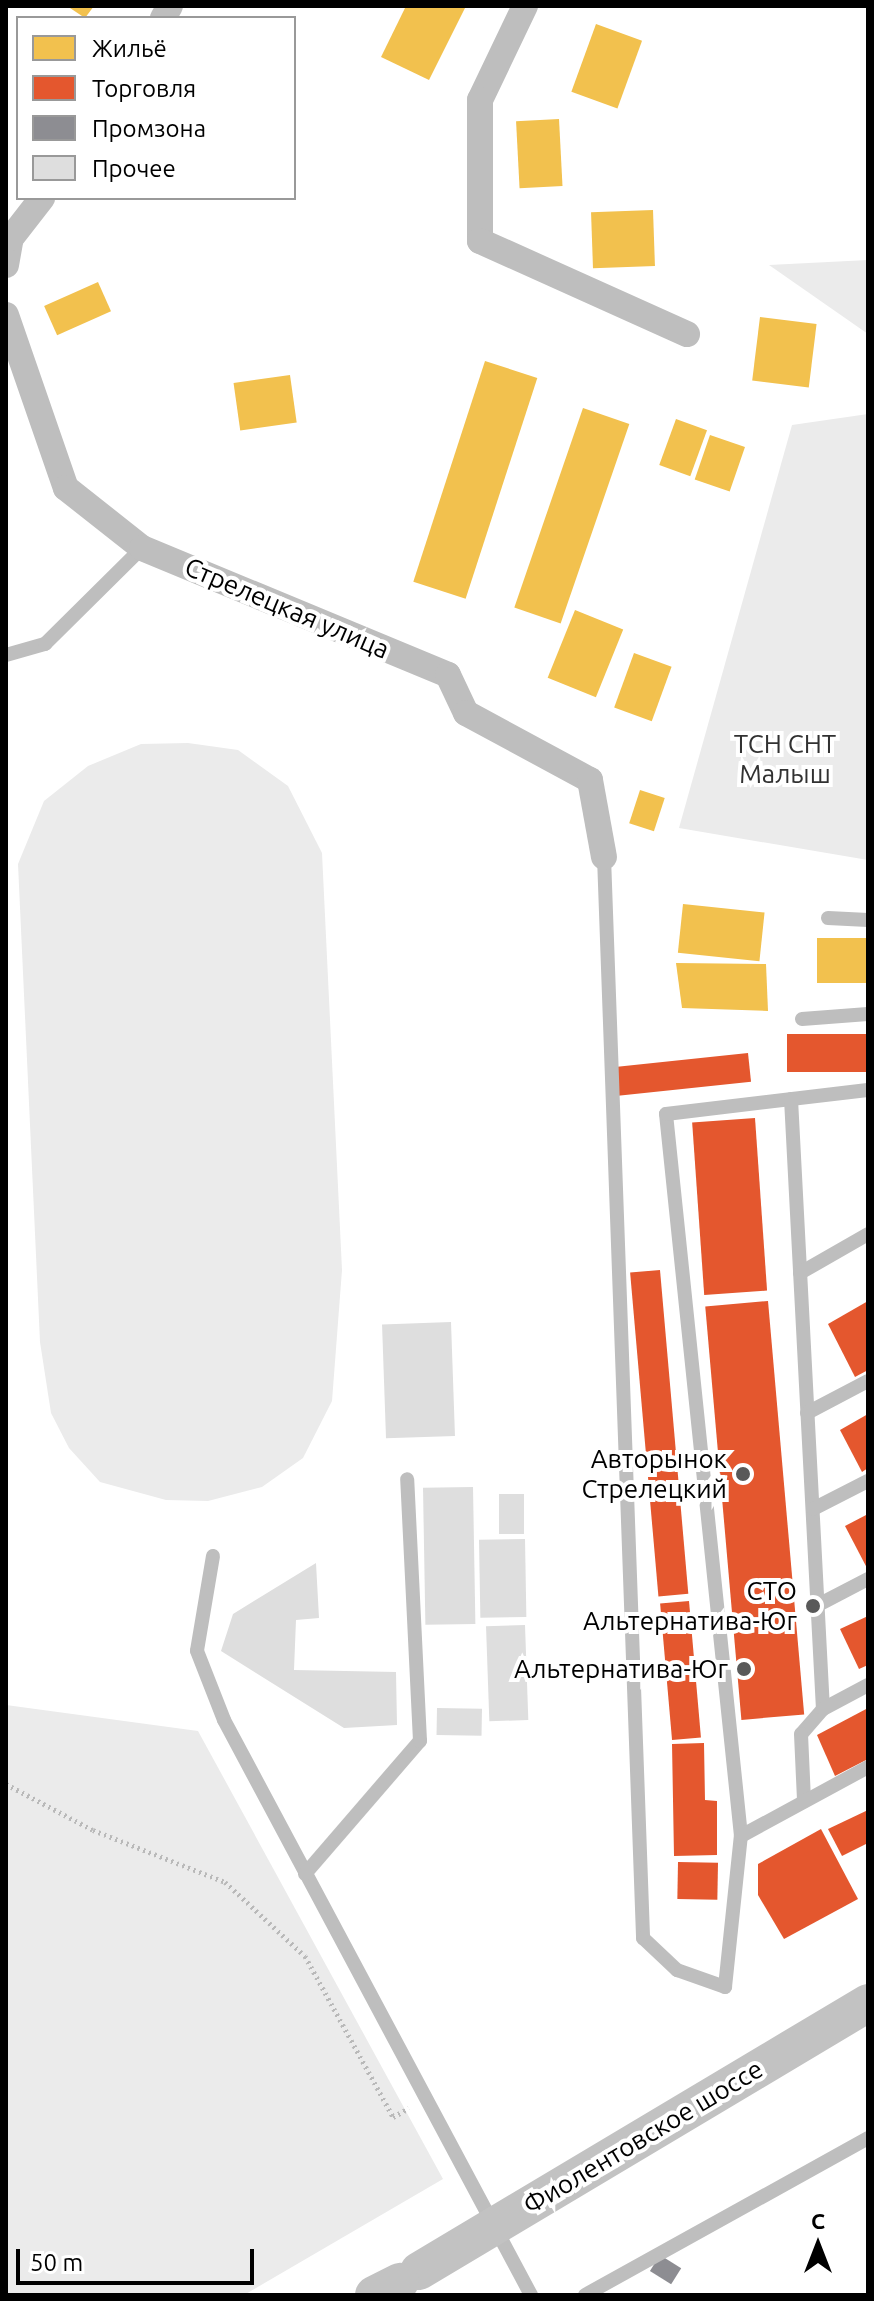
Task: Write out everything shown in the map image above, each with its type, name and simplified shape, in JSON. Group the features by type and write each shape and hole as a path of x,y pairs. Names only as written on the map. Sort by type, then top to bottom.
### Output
{"main road":[{"name":"Фиолентовское шоссе","path":"416,2283 492,2230 868,2003"},
{"path":"374,2295 400,2282 385,2295"}],"street":[{"path":"525,6 480,100 480,241 687,334"},
{"path":"6,265 11,238 40,200"},
{"name":"Стрелецкая улица","path":"6,315 66,488 142,548 448,675 466,713 590,780 604,857"}],"lane":[{"path":"6,655 45,644 142,548"},
{"path":"604,857 643,1938 677,1970 725,1987 741,1836 666,1114 868,1090"},
{"path":"828,918 868,920"},
{"path":"802,1019 868,1014"},
{"path":"791,1099 823,1709"},
{"path":"800,1273 868,1234"},
{"path":"807,1413 868,1381"},
{"path":"305,1874 420,1741 407,1479"},
{"path":"813,1509 868,1481"},
{"path":"213,1556 197,1651 224,1720 492,2230 531,2295"},
{"path":"818,1605 868,1579"},
{"path":"804,1801 801,1734 823,1709 868,1685"},
{"path":"741,1836 868,1767"},
{"path":"585,2295 868,2138"}],"path":[{"path":"6,1784 93,1830 225,1882 305,1956 393,2117 424,2100"}],"green space":[{"path":"868,260 868,334 769,265"},
{"name":"ТСН СНТ Малыш","path":"868,414 868,860 679,828 792,425"},
{"path":"188,743 238,750 288,786 322,853 342,1270 332,1401 303,1458 262,1487 208,1501 166,1500 100,1482 69,1448 51,1413 40,1342 18,864 44,801 88,766 141,744"},
{"path":"6,1705 198,1731 443,2179 244,2295 6,2295"}],"building: Жильё":[{"path":"67,6 94,6 86,16"},
{"path":"406,6 466,6 429,80 381,57"},
{"path":"596,24 642,41 617,108 571,92"},
{"path":"559,119 563,186 520,188 516,121"},
{"path":"653,210 655,266 593,268 591,212"},
{"path":"98,282 111,311 57,335 44,306"},
{"path":"760,317 817,324 809,387 752,381"},
{"path":"485,361 537,378 466,599 413,582"},
{"path":"290,375 297,423 240,430 234,383"},
{"path":"583,408 629,424 561,623 514,608"},
{"path":"676,419 707,430 690,476 659,465"},
{"path":"710,435 745,447 730,491 695,479"},
{"path":"575,610 623,629 596,697 548,678"},
{"path":"634,653 672,667 652,721 614,708"},
{"path":"640,790 665,798 654,831 629,823"},
{"path":"683,904 765,913 759,961 678,953"},
{"path":"817,938 868,938 868,983 817,983"},
{"path":"676,963 766,964 768,1011 682,1008"}],"building: Торговля":[{"path":"787,1034 868,1034 868,1072 787,1072"},
{"path":"748,1053 751,1082 616,1096 613,1067"},
{"path":"755,1118 767,1291 704,1295 692,1122"},
{"path":"660,1270 688,1594 658,1596 630,1273"},
{"path":"768,1301 804,1714 741,1720 705,1306"},
{"path":"868,1301 868,1370 855,1377 828,1324"},
{"path":"868,1414 868,1468 862,1472 840,1430"},
{"path":"868,1514 868,1570 845,1526"},
{"path":"689,1601 701,1737 672,1740 660,1604"},
{"path":"868,1616 868,1665 859,1669 840,1629"},
{"path":"868,1708 868,1759 835,1776 817,1735"},
{"path":"704,1743 705,1800 717,1801 717,1855 674,1856 672,1744"},
{"path":"868,1810 868,1843 842,1856 828,1829"},
{"path":"821,1829 858,1899 784,1939 758,1895 758,1864"},
{"path":"678,1862 718,1863 717,1900 677,1899"}],"building: Промзона":[{"path":"660,2255 681,2268 671,2284 650,2271"}],"building: Прочее":[{"path":"451,1322 455,1436 386,1438 382,1324"},
{"path":"473,1487 475,1624 425,1625 423,1488"},
{"path":"499,1494 524,1494 524,1534 499,1534"},
{"path":"525,1539 526,1617 480,1618 479,1540"},
{"path":"316,1563 319,1618 296,1620 294,1670 396,1672 397,1725 344,1728 221,1651 233,1614"},
{"path":"525,1625 528,1720 489,1721 486,1626"},
{"path":"437,1708 482,1709 482,1736 437,1735"}],"place":[{"name":"Авторынок Стрелецкий","path":"743,1474"},
{"name":"СТО Альтернатива-Юг","path":"813,1606"},
{"name":"Альтернатива-Юг","path":"744,1669"}]}
